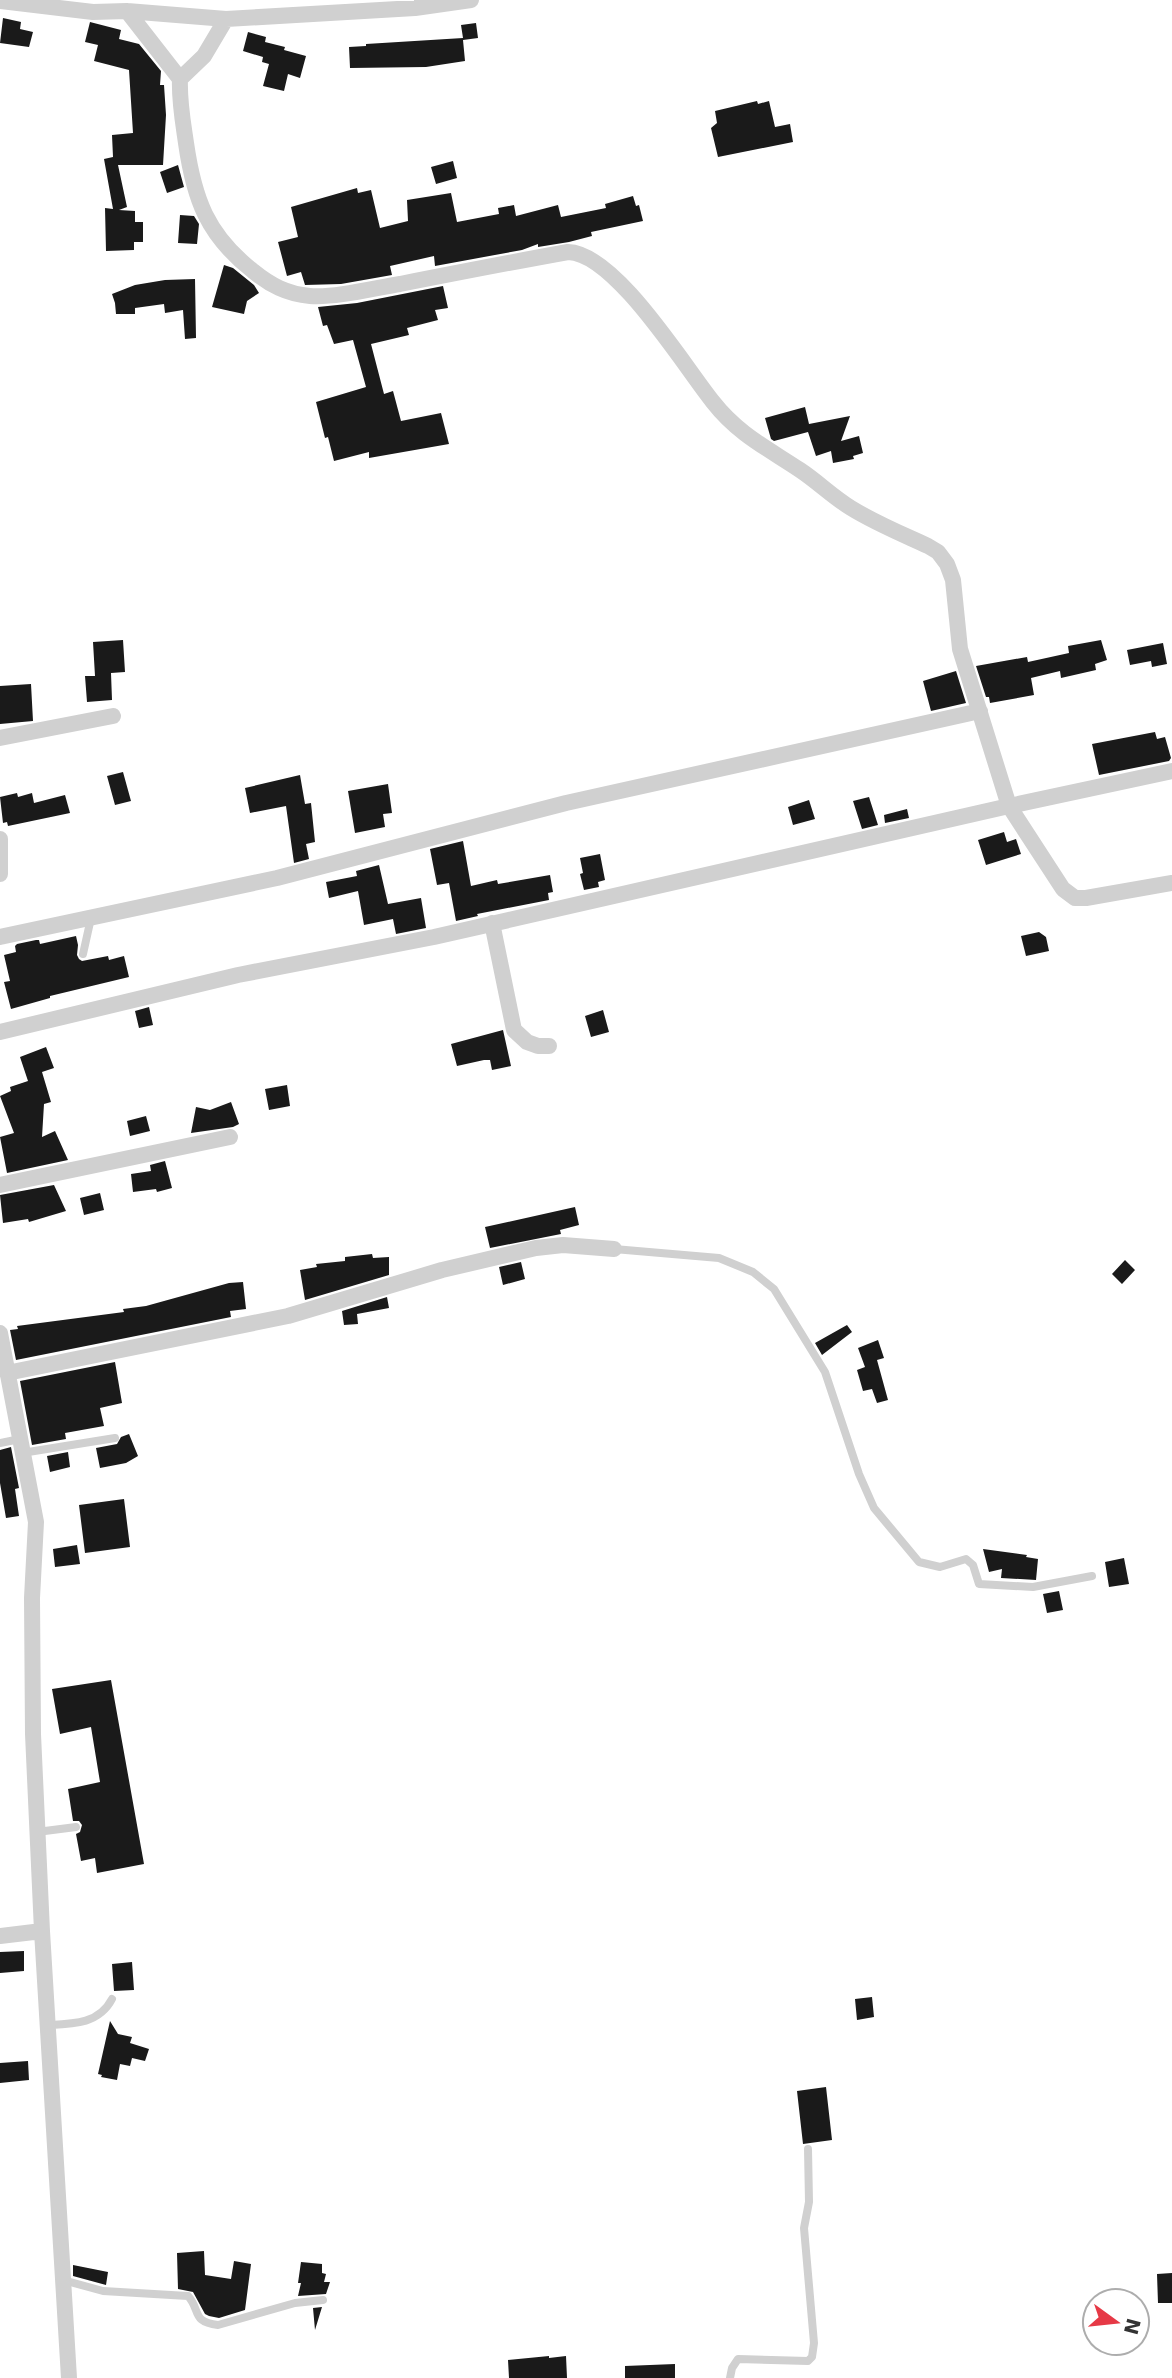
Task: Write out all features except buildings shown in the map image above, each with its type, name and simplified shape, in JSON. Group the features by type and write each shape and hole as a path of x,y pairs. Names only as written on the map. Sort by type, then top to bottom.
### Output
{"street":[{"path":"0,1 93,12 127,10 226,19 415,8 471,0"},
{"path":"127,10 180,79 181,113 190,172 201,209 224,245 262,279 280,290 314,296 359,291 568,252 584,254 595,261 642,308 734,426 811,477 851,508 938,552 947,564 953,580 960,649 1009,806 1063,889 1075,898 1086,898 1172,883"},
{"path":"180,79 204,56 226,19"},
{"path":"0,937 276,878 566,803 980,710"},
{"path":"0,738 113,716"},
{"path":"0,1032 237,975 383,948 1172,771"},
{"path":"0,839 0,874"},
{"path":"492,923 513,1030 527,1042 549,1046"},
{"path":"0,1185 230,1138"},
{"path":"7,1373 288,1316 442,1270 536,1248 563,1245 614,1249"},
{"path":"0,1333 36,1522 32,1598 33,1734 69,2378"},
{"path":"0,1936 42,1931"}],"lane":[{"path":"83,954 91,918"},
{"path":"614,1249 719,1258 753,1272 774,1289 825,1372 859,1474 874,1508 919,1562 940,1567 967,1559 973,1565 979,1584 1033,1587 1092,1576"},
{"path":"0,1443 21,1446 115,1438"},
{"path":"37,1832 76,1827"},
{"path":"48,2025 74,2024 98,2016 113,1999"},
{"path":"730,2378 732,2368 738,2360 808,2361 812,2357 814,2343 804,2228 809,2202 808,2149"},
{"path":"63,2280 103,2291 188,2296 200,2319 206,2324 218,2325 295,2303 323,2300"}]}
